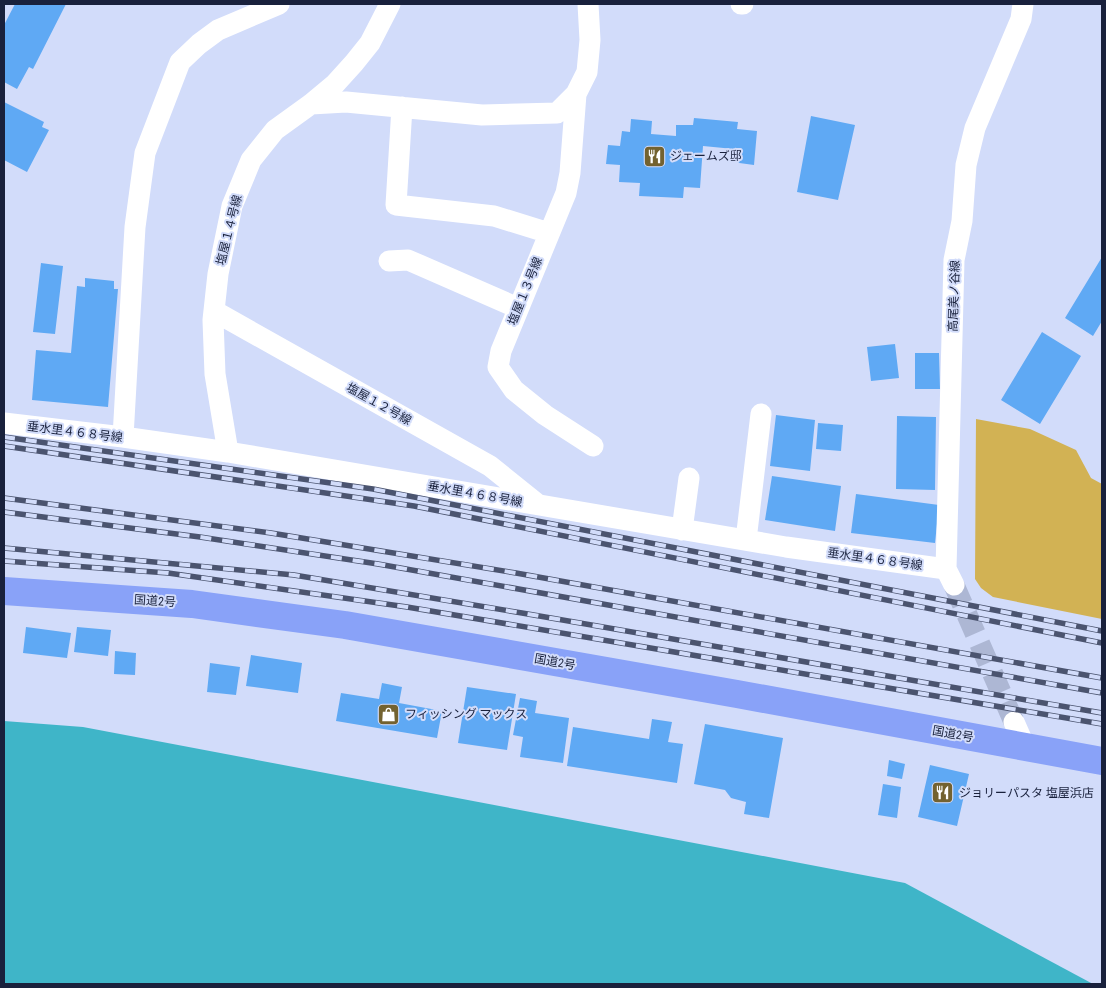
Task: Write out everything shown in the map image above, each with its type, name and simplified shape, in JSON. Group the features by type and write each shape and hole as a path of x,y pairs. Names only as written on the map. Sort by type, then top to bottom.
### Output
{"highway":[{"name":"国道2号","path":"4,590 192,604 345,625 1102,760"}],"street":[{"path":"123,438 135,227 145,153 180,62 199,44 218,30 279,4"},
{"name":"塩屋１４号線","path":"228,452 215,374 213,320 218,274 232,206 251,160 275,130 335,84 360,57 370,43 390,4"},
{"path":"311,104 346,102 482,115 557,113 576,94 587,72 590,40 588,4"},
{"name":"高尾美ノ谷線","path":"950,577 954,260 962,221 966,165 975,128 1021,19 1023,4"},
{"name":"塩屋１３号線","path":"576,94 570,173 566,193 500,351 498,366 514,390 545,415 593,446"},
{"path":"402,107 396,205 494,216 549,233"},
{"path":"389,261 408,260 518,308"},
{"name":"塩屋１２号線","path":"214,311 490,466 538,505"},
{"path":"746,540 760,414"},
{"name":"垂水里４６８号線","path":"4,423 228,452 746,540 950,577"},
{"path":"682,530 689,478"},
{"path":"1014,722 1025,747"}],"shaded area":[{"path":"976,419 1030,429 1076,450 1091,478 1102,484 1102,619 993,597 981,588 975,579"}],"water":[{"path":"4,721 83,727 905,883 1093,984 4,984"}],"building":[{"path":"15,4 66,4 33,69 29,67 17,89 4,82 4,25"},
{"path":"4,102 44,122 42,127 49,130 27,172 4,160"},
{"path":"811,116 855,125 838,200 797,192"},
{"name":"ジェームズ邸","path":"694,118 738,122 737,129 757,131 754,165 732,162 734,149 703,146 700,188 684,187 683,198 639,196 640,183 619,182 620,165 606,164 608,145 620,146 622,131 630,132 631,119 652,121 651,134 676,136 676,125 693,125"},
{"path":"1102,257 1102,321 1093,336 1065,318"},
{"path":"41,263 63,266 55,334 33,332"},
{"path":"85,278 114,281 114,289 118,289 108,407 32,400 36,350 71,353 77,286 85,287"},
{"path":"1042,332 1081,356 1040,424 1001,400"},
{"path":"895,344 899,378 871,381 867,347"},
{"path":"915,353 939,353 940,389 915,389"},
{"path":"776,415 815,420 810,471 770,466"},
{"path":"897,416 936,417 935,490 896,489"},
{"path":"818,423 843,425 841,451 816,449"},
{"path":"772,476 841,486 835,531 765,520"},
{"path":"856,494 939,505 935,543 851,533"},
{"path":"26,627 71,633 67,658 23,653"},
{"path":"77,627 111,630 108,656 74,652"},
{"path":"115,651 136,653 135,675 114,674"},
{"path":"251,655 302,663 298,693 246,686"},
{"path":"210,663 240,667 236,695 207,692"},
{"path":"382,683 402,687 399,703 442,711 437,738 336,721 341,693 379,699"},
{"path":"467,687 516,694 507,750 458,743"},
{"path":"520,698 537,701 535,713 569,718 563,763 520,757 523,737 513,735"},
{"path":"652,719 672,722 668,742 683,744 677,783 567,766 573,727 649,739"},
{"path":"705,724 783,738 769,818 744,814 746,802 731,798 725,790 694,784"},
{"path":"889,760 905,764 902,779 887,776"},
{"path":"930,765 969,774 957,826 918,817"},
{"path":"883,784 901,787 897,818 878,815"}],"tunnel":[{"path":"954,585 1014,722"}],"railway":[{"path":"4,437 373,489 1102,631"},
{"path":"4,446 414,506 1102,643"},
{"path":"4,498 271,533 516,573 1102,678"},
{"path":"4,512 200,537 378,564 1102,693"},
{"path":"4,548 294,575 1102,713"},
{"path":"4,561 168,573 407,607 1102,724"}],"place":[{"name":"ジェームズ邸","path":"654,156"},
{"name":"フィッシング マックス","path":"389,714"},
{"name":"ジョリーパスタ 塩屋浜店","path":"943,793"}]}
